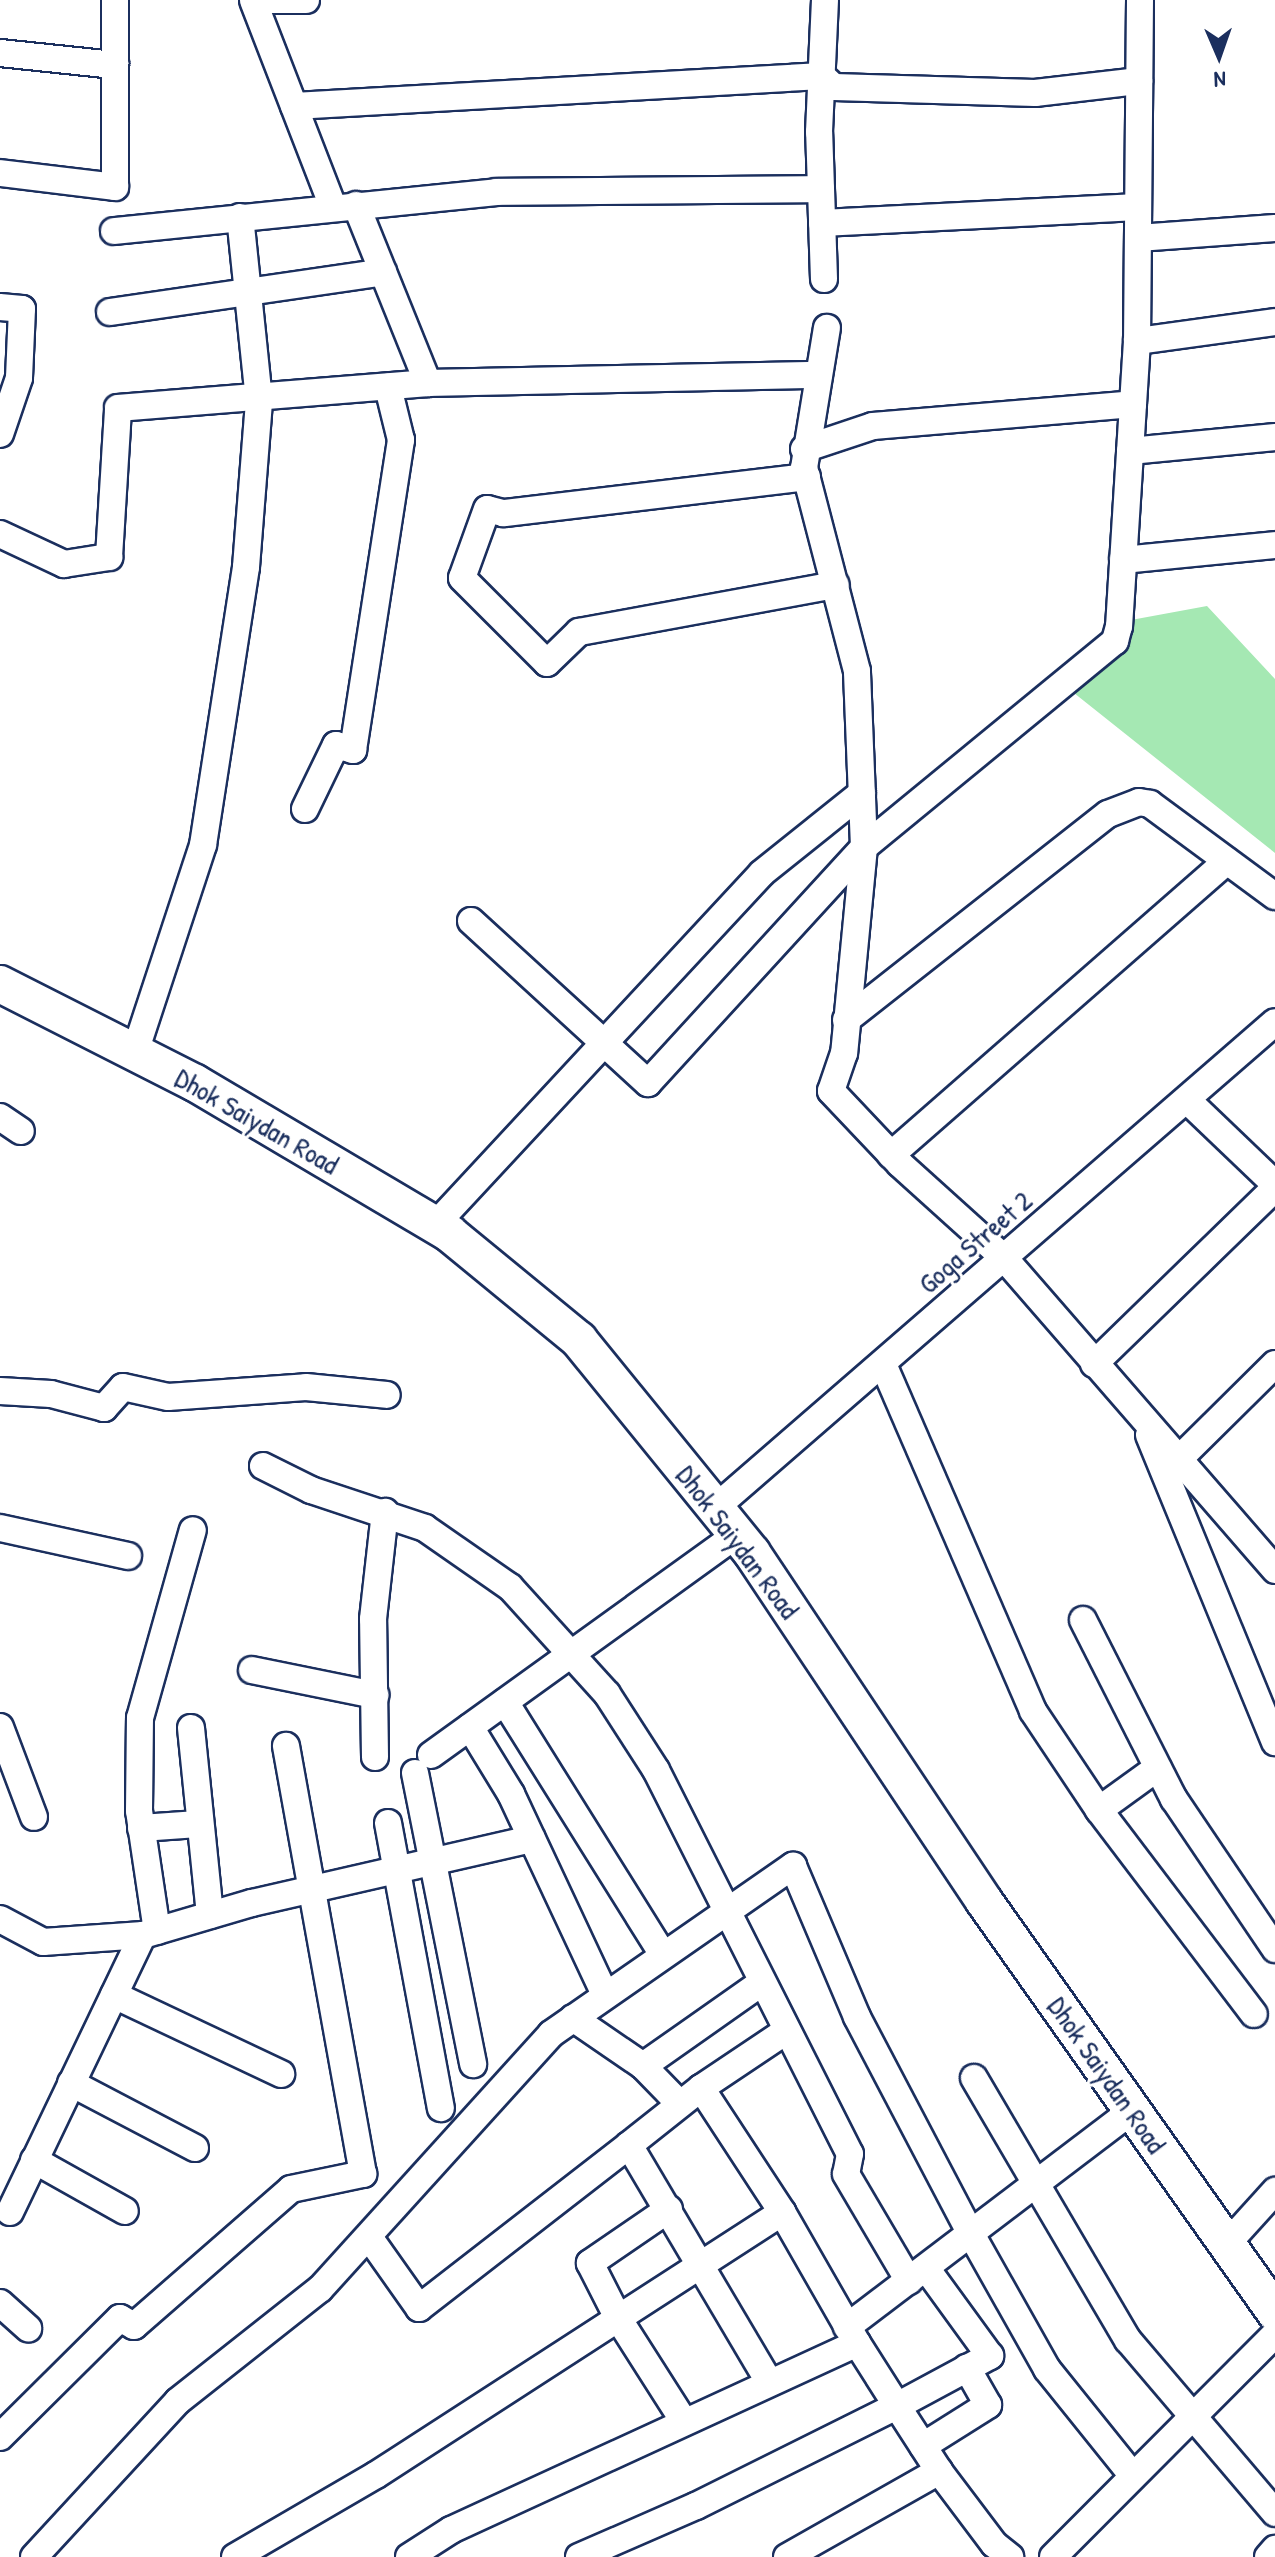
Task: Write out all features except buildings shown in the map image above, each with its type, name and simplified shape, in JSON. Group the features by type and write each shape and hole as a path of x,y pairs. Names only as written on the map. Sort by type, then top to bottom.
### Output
{"main road":[{"name":"Dhok Saiydan Road","path":"0,984 135,1052 435,1225 579,1340 726,1521 984,1901 1275,2312"}],"street":[{"path":"0,173 115,187 115,0"},
{"path":"306,0 254,2 294,106 344,206 383,272 428,383"},
{"path":"824,279 821,189 825,0"},
{"path":"471,921 648,1083 864,847 1115,641 1137,341 1140,0"},
{"path":"0,53 115,65"},
{"path":"294,106 822,76 834,87 1035,93 1139,81"},
{"path":"114,231 496,192 821,189"},
{"path":"822,223 1138,207"},
{"path":"135,1052 203,845 246,567 259,400 240,217"},
{"path":"1138,238 1275,228"},
{"path":"110,312 248,295 383,272"},
{"path":"0,307 22,309 19,378 0,434"},
{"path":"1137,341 1275,322"},
{"path":"827,328 804,449 807,477 857,671 864,847 844,1053 831,1091 891,1155 1005,1259 1143,1420 1270,1553"},
{"path":"0,534 64,564 109,557 118,408 259,400 428,383 819,375"},
{"path":"305,809 336,745 353,750 401,440 388,387"},
{"path":"804,449 873,426 1133,404"},
{"path":"1130,451 1275,437"},
{"path":"807,477 503,513 487,509 462,578 547,663 579,632 836,585"},
{"path":"1123,560 1275,545"},
{"path":"435,1225 762,873 862,793"},
{"path":"846,1020 1108,814 1139,802 1150,804 1275,896"},
{"path":"891,1155 1227,861"},
{"name":"Goga Street 2","path":"437,1861 423,1764 568,1656 726,1521 883,1364 1275,1022"},
{"path":"1094,1364 1275,1186 1187,1100"},
{"path":"883,1364 1033,1711 1099,1810 1254,2014"},
{"path":"1179,1459 1275,1364"},
{"path":"0,1391 51,1394 104,1408 123,1387 168,1397 306,1387 387,1395"},
{"path":"1143,1420 1275,1742"},
{"path":"263,1466 311,1490 385,1512 425,1528 510,1587 568,1656 607,1694 656,1770 726,1915 850,2154 846,2174 917,2274 990,2356 696,2506 579,2557"},
{"path":"375,1757 373,1619 385,1512"},
{"path":"0,1528 128,1556"},
{"path":"10,2212 114,1995 150,1933 141,1828 140,1718 193,1530"},
{"path":"1083,1620 1157,1768 1275,1949"},
{"path":"252,1670 375,1695"},
{"path":"505,1702 663,1955"},
{"path":"0,1727 34,1817"},
{"path":"470,1727 532,1839 605,1995"},
{"path":"191,1728 198,1824 210,1915"},
{"path":"0,2437 120,2318 134,2326 291,2189 363,2174 309,1890 286,1746"},
{"path":"1099,1810 1157,1768"},
{"path":"388,1823 441,2108"},
{"path":"141,1828 198,1824"},
{"path":"0,1919 43,1942 150,1933 309,1890 532,1839"},
{"path":"437,1861 473,2064"},
{"path":"34,2557 178,2401 320,2289 551,2034 793,1866 857,2017 971,2234 1047,2369 1133,2476"},
{"path":"643,2066 761,1983"},
{"path":"114,1995 281,2074"},
{"path":"573,2018 643,2066 680,2104"},
{"path":"369,2237 419,2308 701,2088 786,2031"},
{"path":"974,2078 1038,2182 1128,2340 1275,2513"},
{"path":"71,2083 195,2148"},
{"path":"701,2088 782,2212 852,2335 939,2471 994,2544 1010,2557"},
{"path":"409,2557 451,2530 769,2382 852,2335 917,2274 1132,2111"},
{"path":"629,2145 703,2264 769,2382"},
{"path":"34,2160 125,2211"},
{"path":"1227,2244 1275,2191"},
{"path":"669,2209 590,2263 618,2318 683,2420"},
{"path":"235,2557 376,2475 782,2212"},
{"path":"0,2303 28,2328"},
{"path":"1053,2557 1275,2334"},
{"path":"923,2446 988,2405 967,2368"},
{"path":"787,2557 939,2471"},
{"path":"1268,2557 1275,2549"}],"green space":[{"path":"1207,606 1275,679 1275,853 1074,693 1120,646 1131,620"}]}
